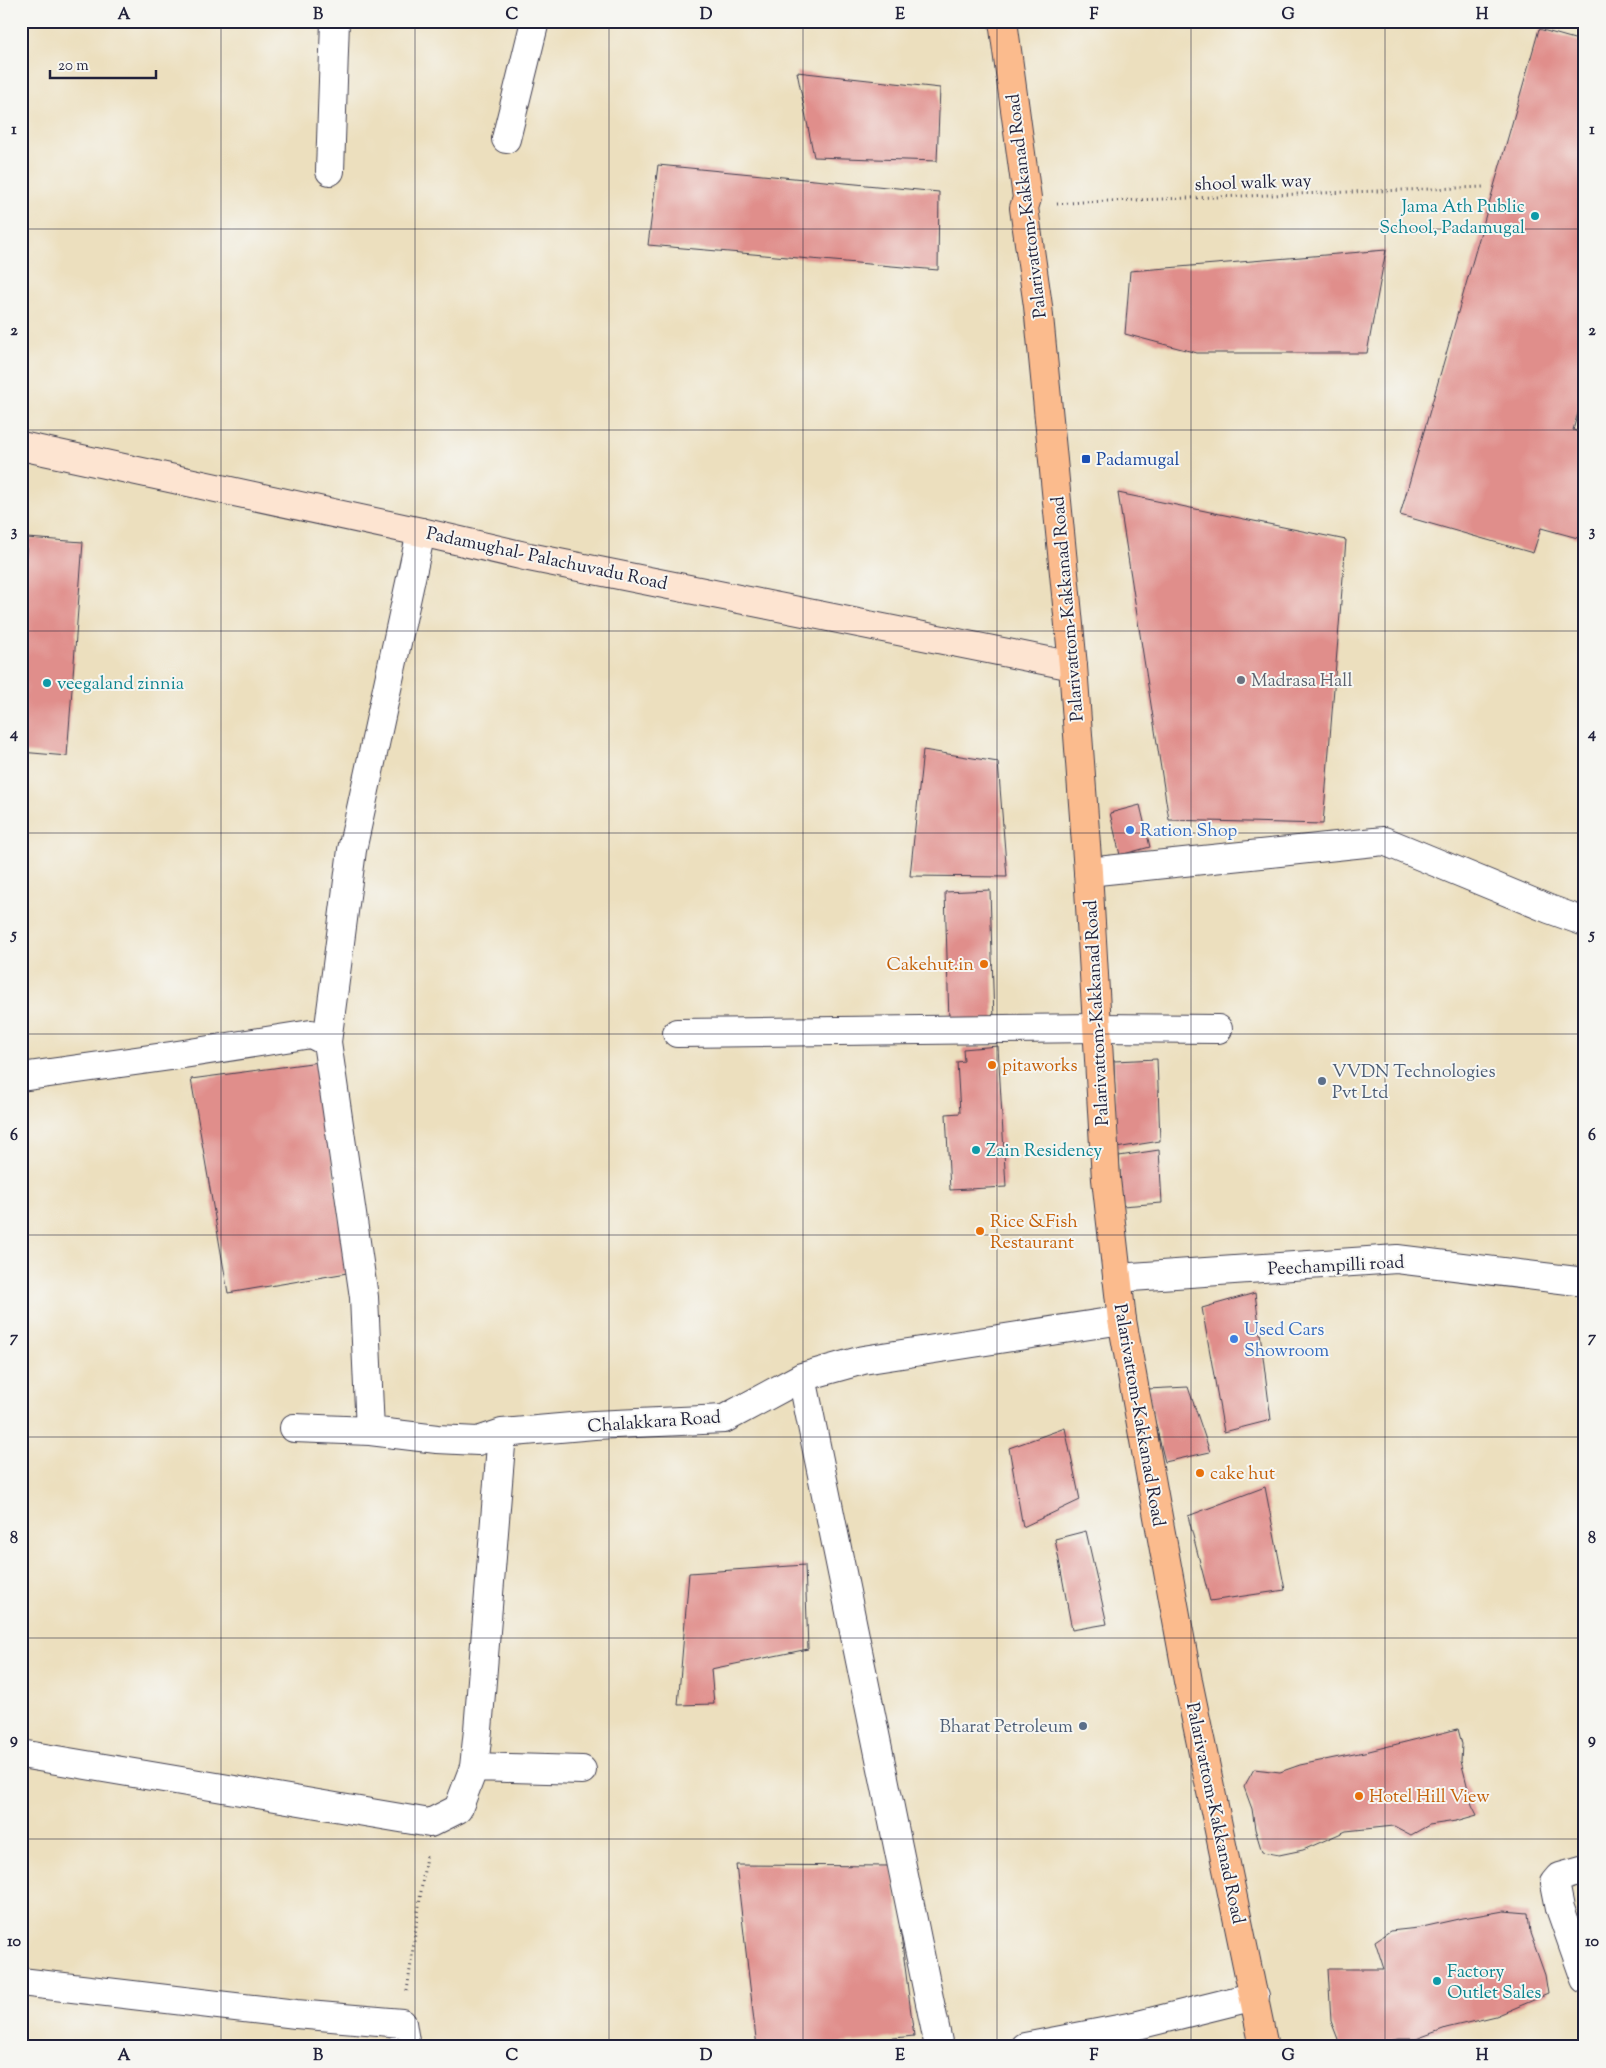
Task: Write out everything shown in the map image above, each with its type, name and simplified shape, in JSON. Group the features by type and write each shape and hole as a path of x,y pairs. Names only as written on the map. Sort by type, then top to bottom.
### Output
{"main road":[{"name":"Palarivattom-Kakkanad Road","path":"1003,21 1027,198 1024,208 1038,306 1073,666 1088,872 1106,1178 1122,1320 1188,1681 1255,1996 1264,2047"},
{"name":"Padamughal- Palachuvadu Road","path":"21,446 539,559 1073,666"}],"street":[{"path":"330,171 335,21"},
{"path":"506,139 535,21"},
{"path":"370,1431 364,1297 327,1042 352,850 421,532"},
{"path":"1088,872 1384,841 1549,910 1585,922"},
{"path":"677,1033 1097,1028 1218,1029"},
{"path":"21,1077 311,1034 327,1042"},
{"name":"Peechampilli road","path":"1117,1278 1397,1259 1585,1282"},
{"name":"Chalakkara Road","path":"294,1428 370,1431 437,1439 478,1441 502,1433 639,1421 724,1419 802,1377 863,1360 1122,1320"},
{"path":"802,1377 939,2047"},
{"path":"21,1754 430,1823 458,1809 474,1767 502,1433"},
{"path":"474,1767 582,1770"},
{"path":"1585,1870 1560,1877 1555,1884 1560,1908 1585,1980"},
{"path":"21,1982 296,2014 404,2035"},
{"path":"1025,2047 1134,2026 1255,1996"}],"path":[{"name":"shool walk way","path":"1024,208 1082,202 1484,187"},
{"path":"404,2035 430,1823"}],"building":[{"name":"Jama Ath Public School, Padamugal","path":"1539,29 1585,42 1585,389 1573,430 1585,434 1585,540 1541,528 1533,553 1400,515"},
{"path":"797,72 940,88 937,161 814,157"},
{"path":"658,165 939,192 938,270 648,245"},
{"path":"1386,250 1367,353 1197,353 1125,334 1130,271"},
{"name":"Madrasa Hall","path":"1118,493 1346,540 1323,824 1169,820"},
{"name":"veegaland zinnia","path":"27,538 83,542 67,756 21,752 21,613"},
{"path":"923,750 998,762 1007,877 910,876"},
{"name":"Ration Shop","path":"1140,805 1150,847 1120,855 1110,813"},
{"path":"990,890 994,1020 949,1021 945,892"},
{"name":"Zain Residency","path":"998,1046 1006,1187 950,1190 946,1114 960,1113 957,1062 964,1061 963,1049"},
{"path":"1157,1059 1160,1141 1116,1148 1114,1061"},
{"path":"319,1062 347,1273 228,1293 191,1079"},
{"path":"1159,1150 1162,1203 1122,1206 1119,1156"},
{"name":"Used Cars Showroom","path":"1255,1293 1271,1420 1224,1432 1202,1308"},
{"path":"1188,1387 1210,1452 1165,1462 1147,1389"},
{"path":"1065,1428 1080,1500 1023,1527 1009,1448"},
{"path":"1265,1487 1285,1590 1210,1601 1188,1516"},
{"path":"1086,1531 1107,1624 1072,1630 1055,1539"},
{"path":"805,1565 808,1649 711,1669 714,1704 678,1705 689,1573"},
{"name":"Hotel Hill View","path":"1458,1729 1462,1744 1461,1761 1472,1805 1477,1815 1456,1821 1429,1825 1411,1835 1394,1826 1346,1831 1303,1850 1279,1855 1262,1852 1255,1829 1252,1809 1244,1787 1254,1769 1280,1772 1300,1765 1369,1751"},
{"path":"736,1865 892,1866 914,2036 804,2047 757,2047"},
{"name":"Factory Outlet Sales","path":"1504,1911 1528,1913 1530,1933 1545,1975 1548,1994 1496,2016 1446,2028 1416,2039 1399,2039 1358,2047 1341,2047 1331,2021 1328,1969 1384,1969 1375,1941 1390,1931 1418,1928"}],"place":[{"name":"Jama Ath Public School, Padamugal","path":"1535,216"},
{"name":"Padamugal","path":"1086,459"},
{"name":"Madrasa Hall","path":"1241,680"},
{"name":"veegaland zinnia","path":"47,683"},
{"name":"Ration Shop","path":"1130,830"},
{"name":"Cakehut.in","path":"984,964"},
{"name":"pitaworks","path":"992,1065"},
{"name":"VVDN Technologies Pvt Ltd","path":"1322,1081"},
{"name":"Zain Residency","path":"976,1150"},
{"name":"Rice &Fish Restaurant","path":"980,1231"},
{"name":"Used Cars Showroom","path":"1234,1339"},
{"name":"cake hut","path":"1200,1473"},
{"name":"Bharat Petroleum","path":"1083,1726"},
{"name":"Hotel Hill View","path":"1359,1796"},
{"name":"Factory Outlet Sales","path":"1437,1981"}]}
